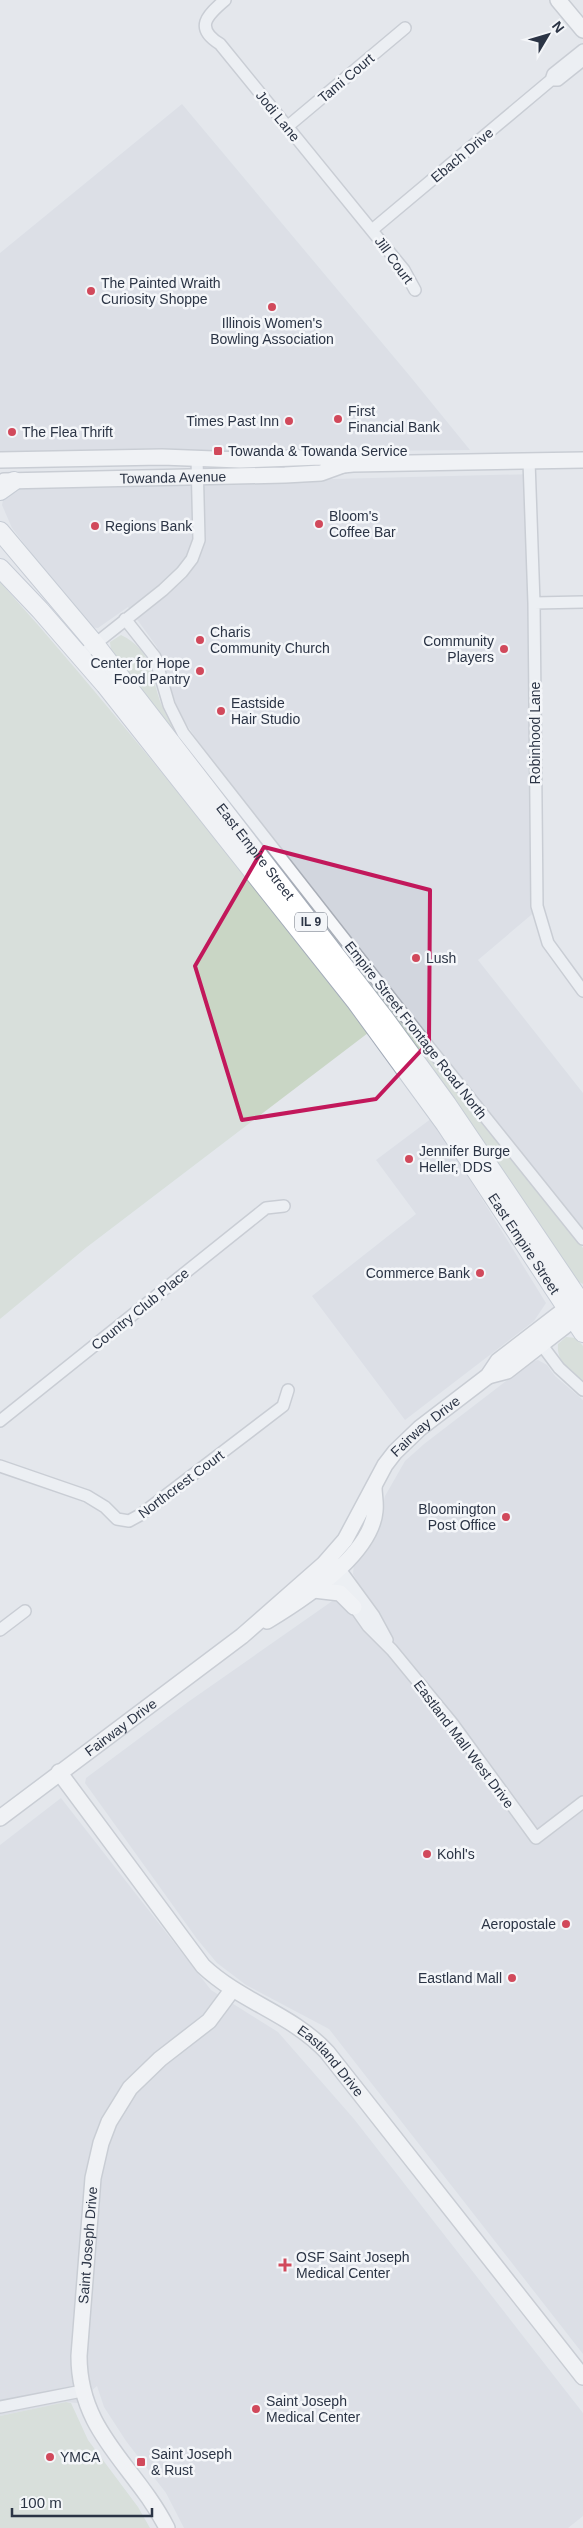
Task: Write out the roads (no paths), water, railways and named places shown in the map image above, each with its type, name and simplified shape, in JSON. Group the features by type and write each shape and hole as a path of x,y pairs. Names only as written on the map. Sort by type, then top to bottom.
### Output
{"main road":[{"path":"558,0 583,30"},
{"name":"Towanda Avenue","path":"0,460 197,458 240,460 321,457 343,465"},
{"name":"Towanda Avenue","path":"5,484 321,473 343,465 583,460"},
{"name":"East Empire Street","path":"1,529 95,644 390,1026 447,1104 579,1310"},
{"name":"East Empire Street","path":"0,568 80,656 393,1051 579,1310"},
{"name":"Fairway Drive","path":"488,1376 507,1371 579,1310"},
{"name":"Fairway Drive","path":"0,1818 332,1566 355,1551 375,1512 374,1487 385,1465 406,1441 488,1376 498,1361 579,1310"},
{"name":"Fairway Drive","path":"242,1636 292,1606 314,1590 332,1566"},
{"path":"314,1590 340,1593 354,1607"},
{"name":"Eastland Drive","path":"59,1772 196,1958 232,1990 283,2016 323,2048 583,2376 583,2382"},
{"name":"Saint Joseph Drive","path":"167,2528 146,2493 99,2432 82,2391 79,2367 80,2346 94,2178 101,2143 119,2103 130,2088 160,2059 209,2021 232,1990"}],"street":[{"name":"Jodi Lane","path":"223,1 208,15 205,22 205,31 210,38 220,44 372,230"},
{"name":"Tami Court","path":"287,128 405,28"},
{"name":"Ebach Drive","path":"552,80 553,74 583,50"},
{"name":"Ebach Drive","path":"372,230 552,80 558,80 583,60"},
{"name":"Jill Court","path":"372,230 404,270 415,290"},
{"path":"80,656 182,572 192,559 199,540 197,458"},
{"name":"Robinhood Lane","path":"529,461 534,603 538,912 548,943 582,987"},
{"path":"534,603 583,602"},
{"name":"Empire Street Frontage Road North","path":"125,619 155,657 169,705 183,733 429,1047 583,1239"},
{"name":"Country Club Place","path":"0,1421 266,1208 284,1206"},
{"path":"541,1344 559,1368 583,1390"},
{"name":"Northcrest Court","path":"0,1466 87,1496 105,1507 117,1519 129,1521 140,1515 283,1406 288,1390"},
{"name":"Eastland Mall West Drive","path":"332,1566 354,1607 368,1626 392,1650 452,1723 536,1838 583,1802"},
{"name":"Eastland Mall West Drive","path":"332,1566 374,1616 392,1650"},
{"path":"0,1630 25,1611"},
{"path":"0,2407 82,2391"}],"place":[{"name":"The Painted Wraith Curiosity Shoppe","path":"91,291"},
{"name":"Illinois Women's Bowling Association","path":"272,307"},
{"name":"First Financial Bank","path":"338,419"},
{"name":"Times Past Inn","path":"289,421"},
{"name":"The Flea Thrift","path":"12,432"},
{"name":"Towanda & Towanda Service","path":"218,451"},
{"name":"Bloom's Coffee Bar","path":"319,524"},
{"name":"Regions Bank","path":"95,526"},
{"name":"Charis Community Church","path":"200,640"},
{"name":"Community Players","path":"504,649"},
{"name":"Center for Hope Food Pantry","path":"200,671"},
{"name":"Eastside Hair Studio","path":"221,711"},
{"name":"Lush","path":"416,958"},
{"name":"Jennifer Burge Heller, DDS","path":"409,1159"},
{"name":"Commerce Bank","path":"480,1273"},
{"name":"Bloomington Post Office","path":"506,1517"},
{"name":"Kohl's","path":"427,1854"},
{"name":"Aeropostale","path":"566,1924"},
{"name":"Eastland Mall","path":"512,1978"},
{"name":"OSF Saint Joseph Medical Center","path":"285,2265"},
{"name":"Saint Joseph Medical Center","path":"256,2409"},
{"name":"YMCA","path":"50,2457"},
{"name":"Saint Joseph & Rust","path":"141,2462"}]}
